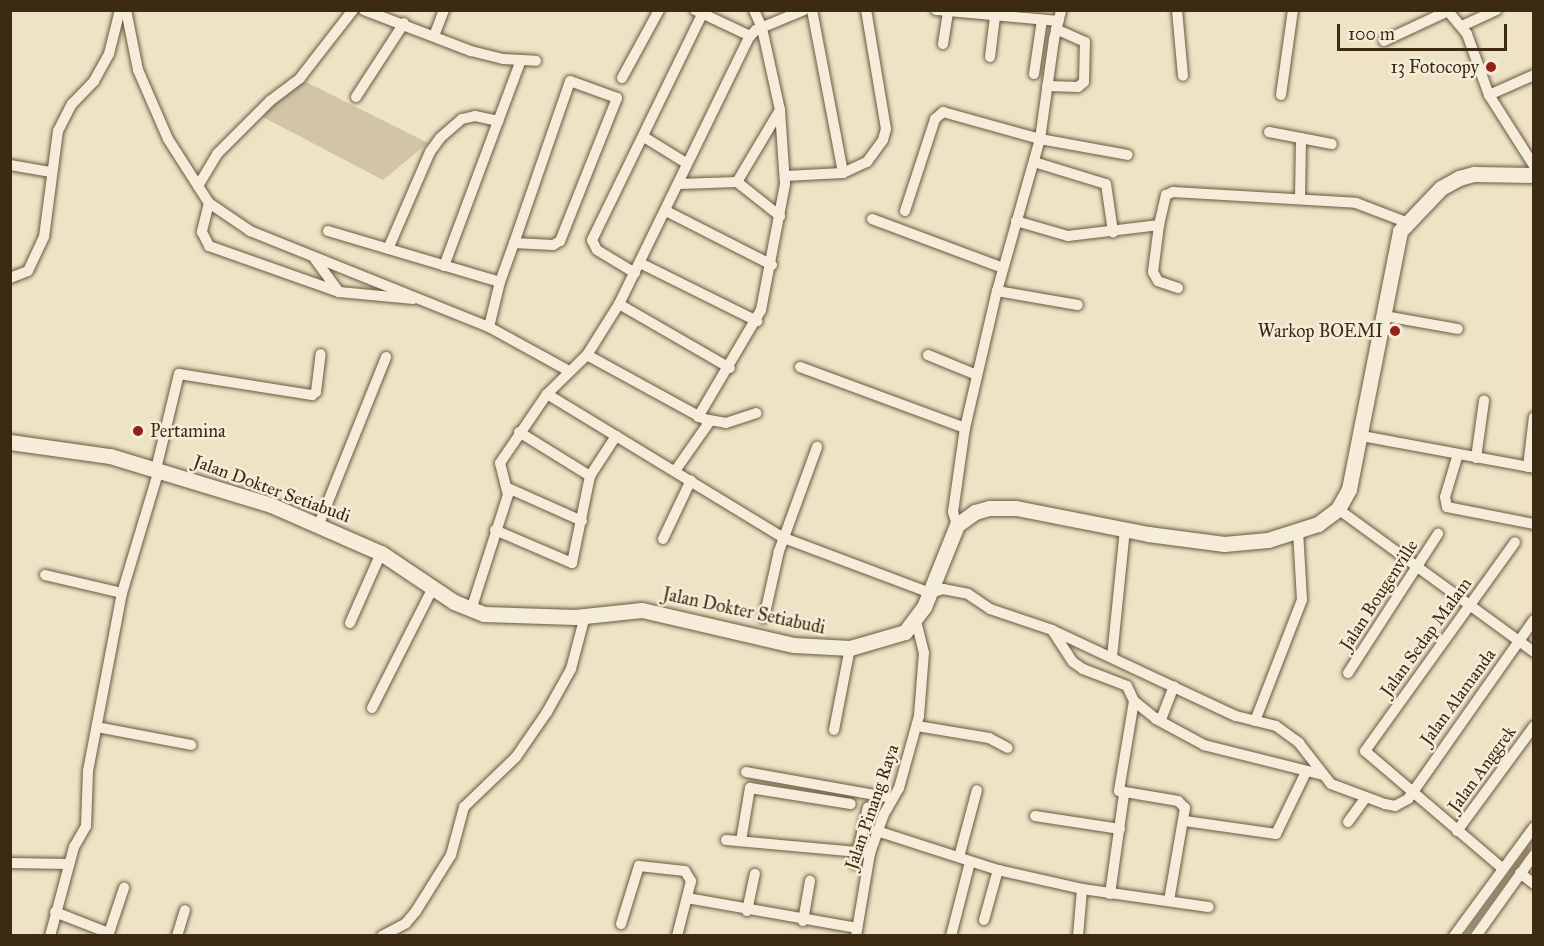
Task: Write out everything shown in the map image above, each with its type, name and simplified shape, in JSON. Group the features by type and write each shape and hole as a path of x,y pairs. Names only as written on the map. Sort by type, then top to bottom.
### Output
{"main road":[{"path":"957,525 975,512 1000,507 1224,544 1261,541 1318,524 1338,509 1349,489 1362,436 1400,231 1406,222 1441,188 1459,178 1474,174 1533,175"},
{"name":"Jalan Dokter Setiabudi","path":"10,442 110,456 158,469 319,524 381,553 471,610 507,617 585,620 642,610 794,645 850,648 894,637 916,620 930,593 957,525"}],"street":[{"path":"10,278 28,271 44,237 51,203 54,145 64,118 110,54 120,10"},
{"path":"126,10 138,70 168,139 209,203 225,215 315,259 421,298 489,327 569,371"},
{"path":"198,186 217,154 270,101 300,78 352,10"},
{"path":"364,10 503,59 536,60"},
{"path":"434,36 444,10"},
{"path":"622,78 659,10"},
{"path":"698,417 757,321 772,265 780,216 785,176 780,110 762,28 754,10"},
{"path":"471,610 508,488 500,463 547,394 587,355 619,304 750,36 762,28 804,10"},
{"path":"812,10 843,173"},
{"path":"785,176 843,173 867,162 886,129 866,10"},
{"path":"936,10 1059,20 1085,42 1084,82 1078,87 1047,86"},
{"path":"1177,10 1183,76"},
{"path":"1281,95 1293,10"},
{"path":"1461,26 1497,10"},
{"path":"1384,41 1448,11 1461,26 1489,95 1533,166"},
{"path":"750,36 698,12 644,137 592,240 597,250 757,321"},
{"path":"944,44 948,12"},
{"path":"990,57 995,15"},
{"path":"1034,74 1042,20"},
{"path":"957,525 953,512 965,428 997,291 1040,139 1059,20"},
{"path":"356,97 404,23"},
{"path":"444,266 519,65"},
{"path":"1489,95 1533,75"},
{"path":"489,327 501,282 514,243 570,81 617,98 560,241 553,245 514,243"},
{"path":"737,182 780,110"},
{"path":"905,211 938,114 1040,139 1128,155"},
{"path":"388,249 430,152 440,138 462,119 475,116 498,121"},
{"path":"1269,132 1332,144"},
{"path":"644,137 686,163"},
{"path":"1300,198 1301,138"},
{"path":"1034,162 1106,184 1113,232"},
{"path":"10,165 51,172"},
{"path":"679,184 737,182 780,216"},
{"path":"1178,288 1154,277 1159,225 1166,195 1173,192 1300,198 1364,205 1406,222"},
{"path":"209,203 203,240 208,246 339,292 421,298"},
{"path":"666,211 772,265"},
{"path":"204,224 225,215"},
{"path":"872,219 1003,268"},
{"path":"1016,221 1068,236 1159,225"},
{"path":"328,231 501,282"},
{"path":"315,259 339,292"},
{"path":"997,291 1078,305"},
{"path":"619,304 730,368"},
{"path":"1385,316 1458,329"},
{"path":"50,936 69,864 86,826 88,771 122,592 158,469 179,374 312,395 316,392 321,354"},
{"path":"587,355 698,417 710,421 734,422 756,413"},
{"path":"928,355 977,375"},
{"path":"319,524 386,357"},
{"path":"800,367 965,428"},
{"path":"547,394 784,538 930,593 943,589 968,594 990,609 1052,630 1173,686 1255,721 1276,726 1299,743 1330,784 1365,799 1395,806 1408,799 1410,793 1502,868"},
{"path":"1476,458 1484,401"},
{"path":"1362,436 1531,467 1533,417"},
{"path":"675,471 710,421"},
{"path":"519,432 590,476"},
{"path":"495,530 572,562 590,476 616,436"},
{"path":"764,618 784,538 817,447"},
{"path":"1458,454 1445,496 1447,507 1533,524"},
{"path":"663,539 691,480"},
{"path":"508,488 582,521"},
{"path":"1338,509 1533,652"},
{"path":"1112,657 1125,529"},
{"path":"1255,721 1302,600 1298,531"},
{"name":"Jalan Bougenville","path":"1348,673 1438,534"},
{"name":"Jalan Sedap Malam","path":"1410,793 1365,751 1515,542"},
{"path":"350,624 381,553"},
{"path":"45,576 122,592"},
{"path":"372,708 433,588"},
{"path":"387,933 406,923 439,875 451,855 464,807 516,757 547,712 571,669 585,620"},
{"name":"Jalan Pinang Raya","path":"857,932 870,853 892,798 899,788 917,726 924,652 916,620"},
{"name":"Jalan Alamanda","path":"1410,793 1533,620"},
{"path":"1052,630 1073,662 1083,669 1127,686 1134,701 1156,719 1204,745 1323,775"},
{"path":"834,730 850,648"},
{"path":"1156,719 1162,717 1173,686"},
{"path":"1110,894 1124,794 1118,784 1134,701"},
{"path":"917,726 988,738 1008,748"},
{"name":"Jalan Anggrek","path":"1457,831 1533,726"},
{"path":"98,727 191,745"},
{"path":"746,772 892,798"},
{"path":"1185,821 1276,834 1306,772"},
{"path":"741,841 750,788 851,804"},
{"path":"959,857 976,790"},
{"path":"1124,794 1178,801 1185,808 1185,821 1169,901"},
{"path":"1348,822 1365,799"},
{"path":"855,864 868,807"},
{"path":"1035,816 1120,829"},
{"path":"1533,827 1458,931 1477,935 1533,855"},
{"path":"878,831 998,870 1110,894 1209,907"},
{"path":"726,840 870,853"},
{"path":"951,936 970,862"},
{"path":"10,863 69,864"},
{"path":"621,924 637,868 643,864 686,871 691,881 676,936"},
{"path":"984,920 998,870"},
{"path":"1520,873 1533,884"},
{"path":"747,911 754,874"},
{"path":"803,921 810,881"},
{"path":"56,912 109,934 124,888"},
{"path":"1078,936 1082,889"},
{"path":"687,898 857,932"},
{"path":"177,936 185,910"},
{"path":"387,933 403,936"}],"shaded area":[{"path":"302,80 428,143 383,180 259,115"}],"waterway":[{"path":"1465,936 1534,841"}],"place":[{"name":"13 Fotocopy","path":"1491,67"},
{"name":"Warkop BOEMI","path":"1395,331"},
{"name":"Pertamina","path":"138,431"}]}
